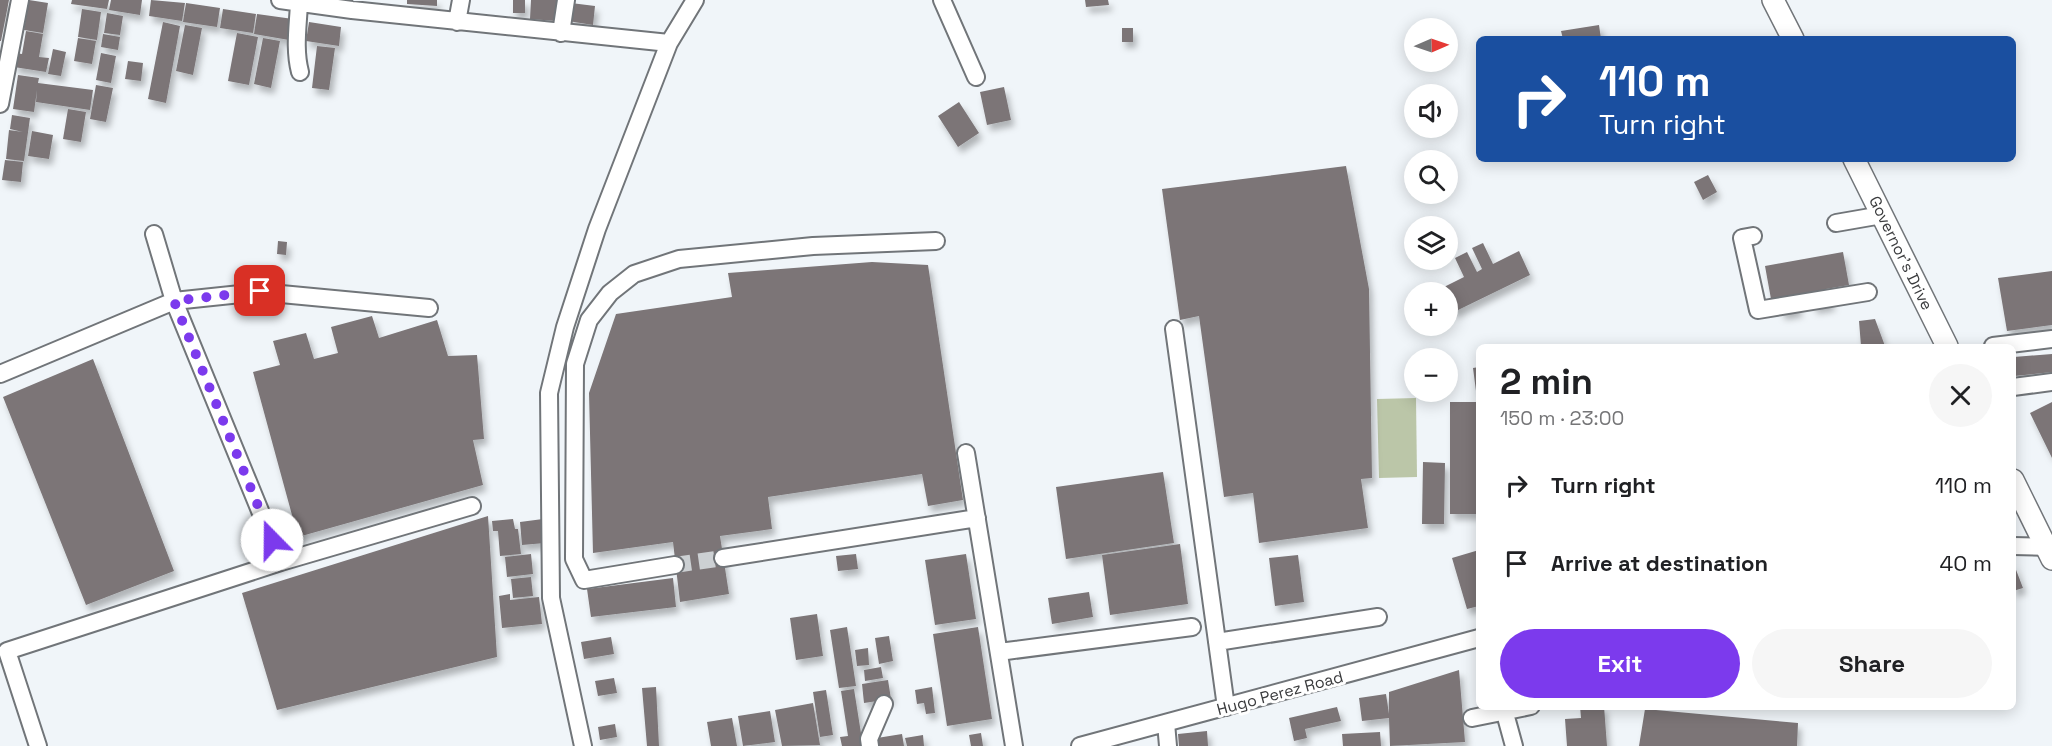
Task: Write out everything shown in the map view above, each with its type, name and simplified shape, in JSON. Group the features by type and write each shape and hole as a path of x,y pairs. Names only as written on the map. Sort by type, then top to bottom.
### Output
{"main road":[{"path":"1773,0 1791,36"},
{"name":"Governor's Drive","path":"1856,162 1946,344"},
{"path":"2016,486 2050,551"}],"street":[{"path":"0,104 20,0"},
{"path":"280,0 457,22 669,43"},
{"path":"457,22 461,0"},
{"path":"561,33 566,0"},
{"path":"583,746 551,598 549,393 565,327 597,229 669,43 695,0"},
{"path":"942,0 976,77"},
{"path":"300,72 296,44 307,2"},
{"path":"1836,223 1882,215"},
{"path":"154,234 174,301 281,562"},
{"path":"1753,236 1742,238 1758,310 1868,292"},
{"path":"675,565 584,580 574,559 575,364 589,320 610,293 634,274 679,259 813,246 936,241"},
{"path":"0,374 174,301 260,291 429,308"},
{"path":"1174,329 1226,707"},
{"path":"2009,344 2052,339"},
{"path":"2016,387 2052,382"},
{"path":"966,453 1014,746"},
{"path":"39,746 7,651 281,562 472,506"},
{"path":"723,558 977,518"},
{"path":"2016,546 2050,551"},
{"path":"1217,642 1378,617"},
{"path":"999,652 1192,627"},
{"name":"Hugo Perez Road","path":"1080,746 1476,639"},
{"path":"870,746 869,739 884,704"},
{"path":"1472,718 1500,710"},
{"path":"1504,710 1514,746"},
{"path":"1166,723 1168,746"}],"green space":[{"path":"1404,398 1404,402 1416,402 1417,477 1379,478 1377,399"}],"building":[{"path":"0,0 9,0 1,41 0,41"},
{"path":"29,0 48,3 43,33 24,30"},
{"path":"72,0 109,0 107,9 71,4"},
{"path":"111,0 142,0 140,15 109,10"},
{"path":"151,0 185,3 182,21 149,16"},
{"path":"407,0 437,0 437,6 407,4"},
{"path":"513,0 525,0 525,13 513,13"},
{"path":"531,0 559,0 557,21 530,19"},
{"path":"1085,0 1108,0 1109,5 1086,7"},
{"path":"186,3 220,8 217,27 183,22"},
{"path":"571,3 595,6 593,25 568,21"},
{"path":"82,9 101,12 97,40 78,37"},
{"path":"223,9 256,14 253,33 220,28"},
{"path":"107,13 123,16 120,35 104,33"},
{"path":"257,14 293,19 289,40 254,34"},
{"path":"163,22 180,26 166,103 148,99"},
{"path":"309,22 341,27 339,46 306,41"},
{"path":"185,25 202,28 193,75 176,71"},
{"path":"1599,25 1601,36 1562,36 1561,31"},
{"path":"1122,28 1133,28 1133,42 1122,42"},
{"path":"26,31 43,34 39,57 49,58 46,72 14,67 16,53 22,54"},
{"path":"237,33 258,37 249,85 228,81"},
{"path":"103,34 120,37 118,50 101,47"},
{"path":"78,38 96,41 92,64 74,61"},
{"path":"263,38 280,41 271,88 254,84"},
{"path":"317,46 335,48 329,90 312,88"},
{"path":"53,49 66,52 61,76 48,74"},
{"path":"101,53 116,56 111,83 96,80"},
{"path":"128,61 143,63 141,81 125,79"},
{"path":"18,75 39,78 38,83 93,90 90,110 36,102 37,90 34,112 13,109"},
{"path":"96,85 113,88 106,122 90,119"},
{"path":"1004,87 1011,120 987,125 980,92"},
{"path":"959,102 979,133 958,147 938,116"},
{"path":"68,109 86,112 81,142 63,139"},
{"path":"12,115 30,118 24,161 6,159 9,130 23,132 10,129"},
{"path":"32,131 53,135 49,159 28,156"},
{"path":"5,160 23,162 21,182 2,180"},
{"path":"1346,166 1369,289 1372,478 1361,479 1368,528 1259,543 1253,493 1224,497 1199,316 1180,320 1162,189"},
{"path":"1708,175 1717,192 1703,200 1694,182"},
{"path":"278,241 287,242 286,255 277,254"},
{"path":"1483,243 1493,264 1519,251 1530,275 1458,310 1458,282 1454,282 1464,277 1458,264 1458,256 1467,252 1477,272 1482,269 1472,248"},
{"path":"1843,252 1849,285 1826,289 1832,305 1814,308 1809,292 1795,295 1799,311 1782,314 1777,298 1771,299 1765,266"},
{"path":"872,262 928,265 963,500 928,506 922,474 768,497 772,529 720,536 729,594 680,602 673,542 593,553 589,393 616,314 732,297 728,273"},
{"path":"2052,271 2052,325 2007,331 1998,278"},
{"path":"372,316 379,338 437,320 448,356 477,355 484,439 473,440 483,485 298,537 253,372 280,365 273,341 306,333 314,359 338,353 331,327"},
{"path":"1875,319 1884,344 1861,344 1859,321"},
{"path":"2052,354 2052,372 2016,376 2016,357"},
{"path":"93,359 174,571 86,605 3,397"},
{"path":"1473,368 1476,368 1476,391"},
{"path":"1450,402 1476,402 1476,514 1450,514"},
{"path":"2052,402 2052,458 2030,413"},
{"path":"1423,462 1445,463 1444,524 1422,524"},
{"path":"1163,472 1174,543 1066,559 1056,487"},
{"path":"488,516 497,657 277,710 242,593"},
{"path":"513,519 515,529 518,529 521,554 500,556 498,531 493,531 492,521"},
{"path":"543,519 545,543 522,545 520,522"},
{"path":"1180,544 1188,604 1110,615 1102,555"},
{"path":"1476,551 1476,607 1467,609 1452,558"},
{"path":"531,554 533,574 507,577 505,557"},
{"path":"856,554 858,569 838,571 836,556"},
{"path":"966,554 976,619 935,625 925,560"},
{"path":"1298,555 1304,602 1275,606 1269,558"},
{"path":"2016,570 2023,588 2016,590"},
{"path":"531,577 533,596 513,598 511,579"},
{"path":"673,578 676,607 591,617 587,589"},
{"path":"1089,592 1093,617 1052,624 1048,598"},
{"path":"510,594 510,600 539,597 542,624 502,628 499,596"},
{"path":"817,614 823,656 796,660 790,618"},
{"path":"847,627 856,686 839,688 830,630"},
{"path":"978,627 992,719 947,726 933,634"},
{"path":"889,636 893,661 879,664 875,638"},
{"path":"611,637 614,654 584,659 581,642"},
{"path":"868,648 869,665 857,666 855,650"},
{"path":"881,667 883,678 865,681 864,670"},
{"path":"1459,670 1465,742 1390,746 1389,718 1362,721 1359,698 1386,694 1389,714 1389,692"},
{"path":"614,678 617,693 598,696 595,681"},
{"path":"888,680 891,699 864,703 862,684"},
{"path":"656,687 659,746 647,746 642,688"},
{"path":"932,687 935,713 926,714 924,703 917,704 915,690"},
{"path":"854,689 863,746 842,746 840,737 848,736 841,691"},
{"path":"826,690 833,735 820,737 813,692"},
{"path":"813,703 820,745 782,746 775,710"},
{"path":"1337,707 1341,721 1305,729 1307,738 1294,741 1289,718"},
{"path":"1580,710 1604,710 1607,746 1567,746 1565,719 1581,718"},
{"path":"1645,710 1798,723 1797,746 1639,746"},
{"path":"770,711 775,742 743,746 738,716"},
{"path":"732,718 737,746 711,746 707,722"},
{"path":"615,724 617,737 600,740 598,727"},
{"path":"1207,731 1208,746 1179,746 1178,734"},
{"path":"1380,732 1381,746 1343,746 1342,734"},
{"path":"981,733 983,746 971,746 969,735"},
{"path":"902,734 904,746 878,746 877,738"},
{"path":"923,735 924,746 907,746 905,738"}],"tunnel":[{"path":"675,565 723,558"}],"route":[{"path":"260,291 174,301 272,540"}]}
